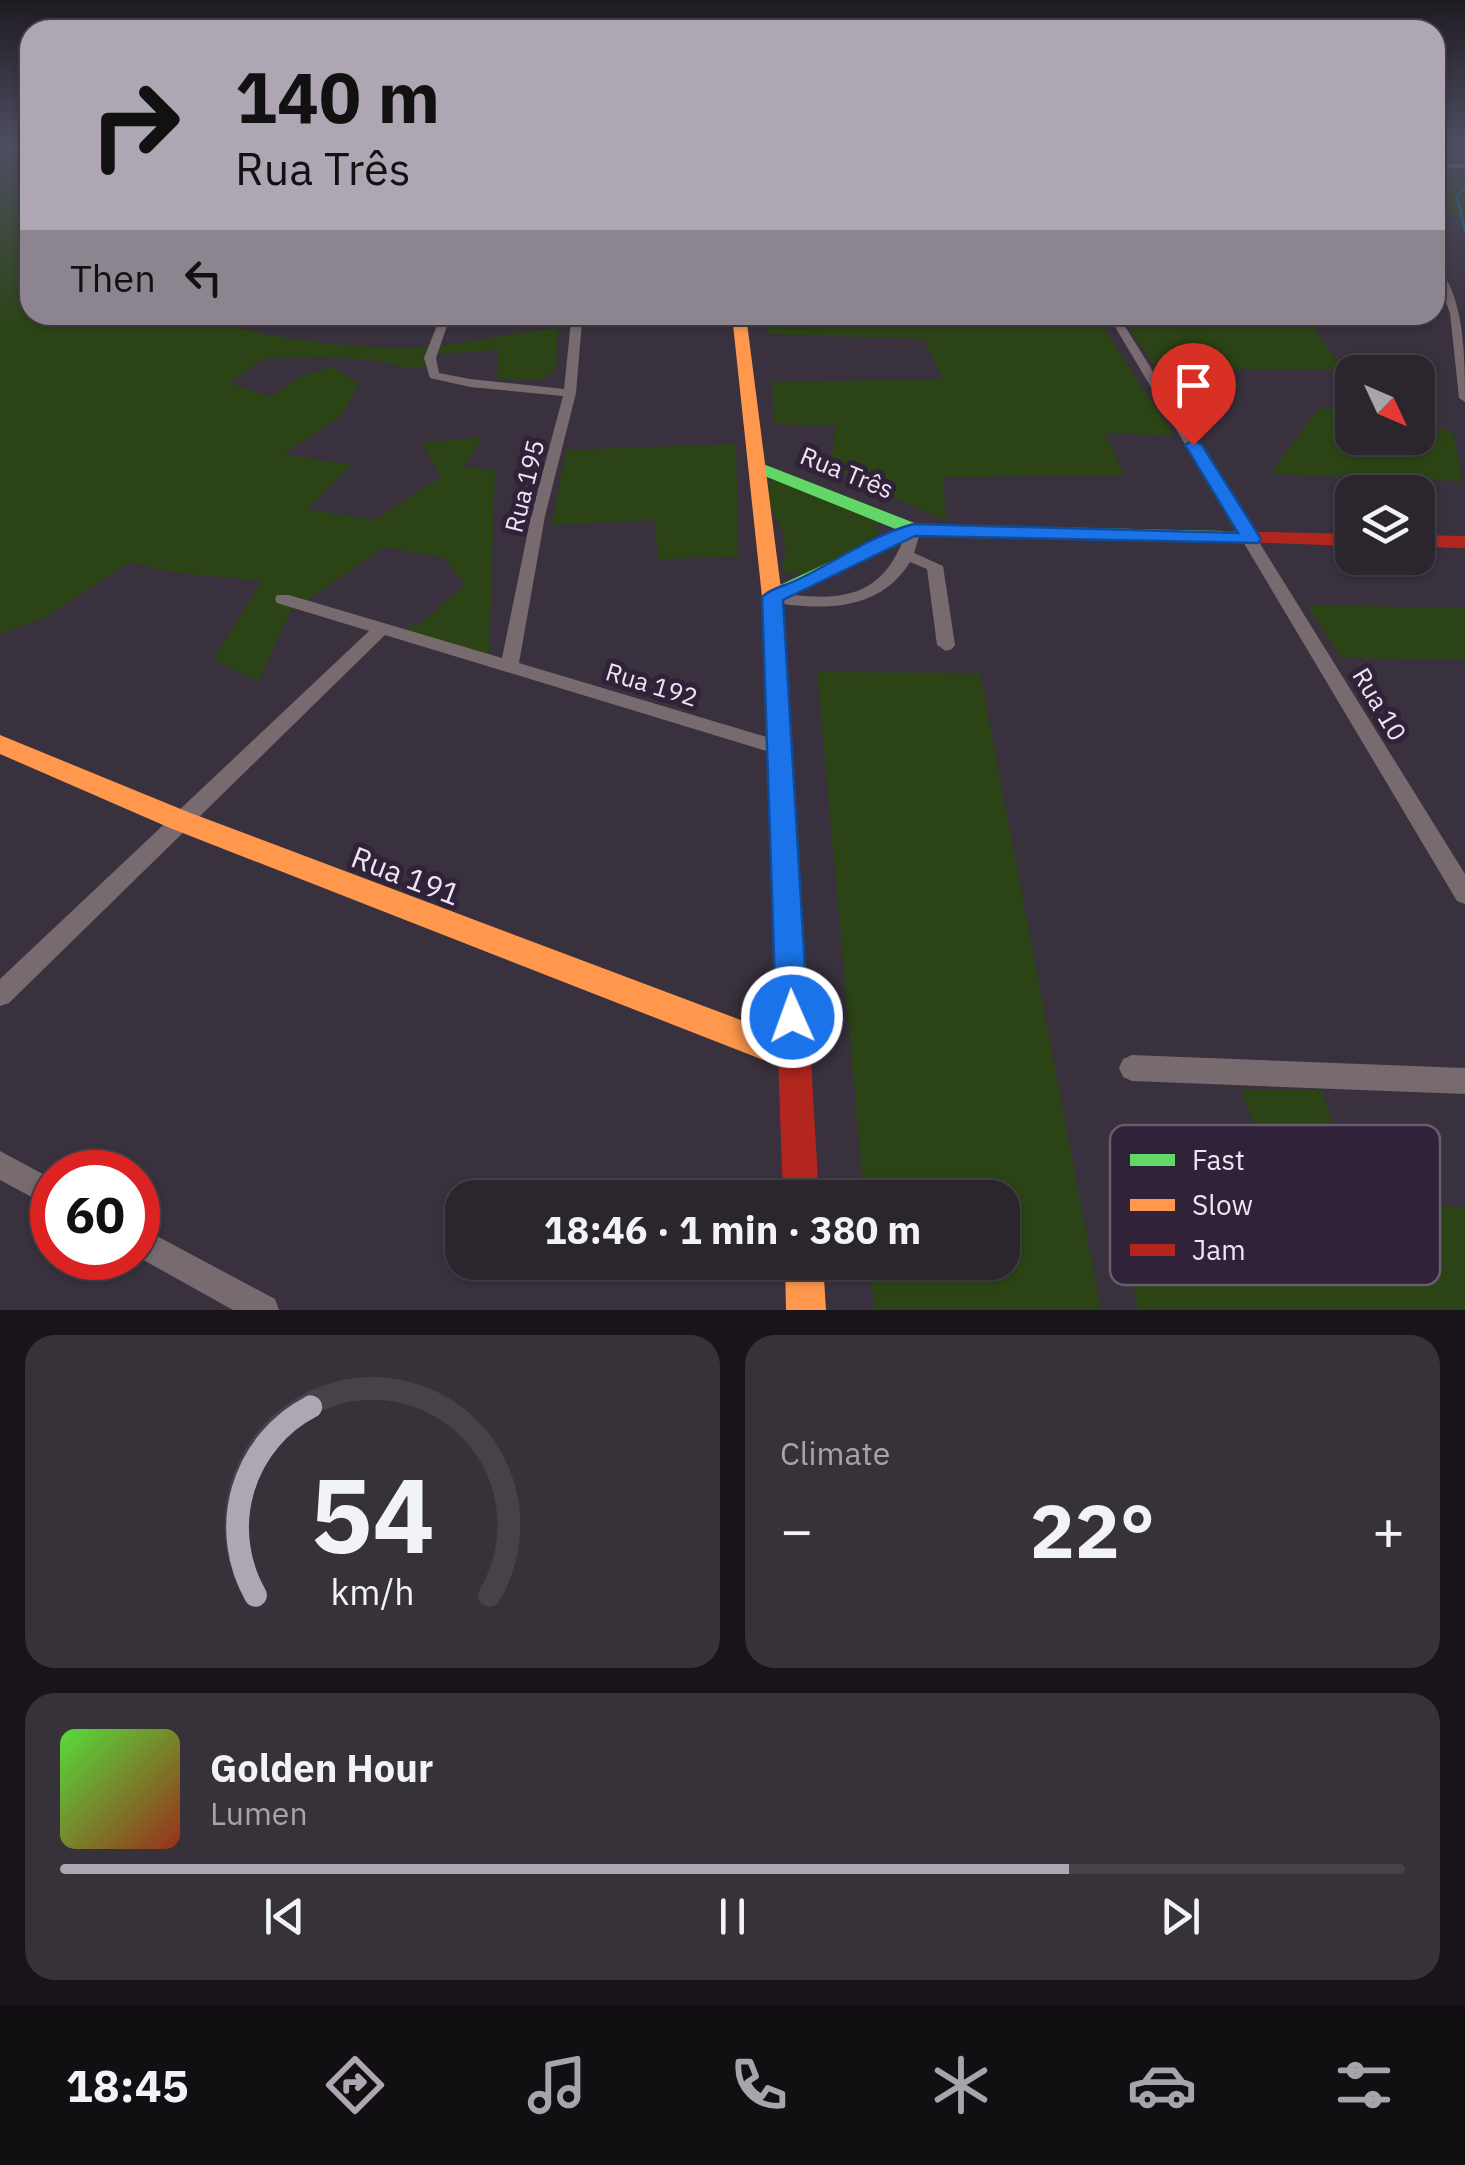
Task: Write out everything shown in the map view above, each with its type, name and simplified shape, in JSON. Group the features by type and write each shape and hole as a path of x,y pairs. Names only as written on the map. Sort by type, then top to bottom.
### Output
{"main road":[{"path":"740,325 772,597 800,1180"},
{"name":"Rua Três","path":"758,468 914,530"},
{"name":"Rua Três","path":"772,597 801,586 892,536 914,530 1335,540"},
{"path":"1435,541 1465,542"},
{"name":"Rua 191","path":"0,744 179,820 794,1056"},
{"path":"805,1280 806,1310"}],"street":[{"path":"1445,282 1458,328 1465,398"},
{"path":"442,325 430,358 434,375 570,394"},
{"name":"Rua 195","path":"509,667 538,516 570,394 576,325"},
{"name":"Rua 10","path":"1118,325 1465,894"},
{"path":"772,597 820,604 862,596 895,576 908,556 914,530"},
{"path":"908,556 935,566 946,645"},
{"name":"Rua 192","path":"283,599 780,748"},
{"path":"0,995 382,628"},
{"path":"1132,1068 1465,1081"},
{"path":"0,1165 30,1182"},
{"path":"160,1252 264,1310"}],"green space":[{"path":"0,205 20,205 20,325 230,325 270,335 386,348 443,345 558,328 556,370 541,380 498,380 498,350 420,355 430,367 413,369 372,360 262,359 230,383 270,397 299,377 332,367 359,383 341,416 284,454 352,465 307,509 375,520 441,477 422,443 483,437 464,467 495,470 489,658 412,641 407,626 418,626 465,584 444,558 385,547 290,612 258,682 213,659 262,581 171,572 130,562 46,617 0,634"},
{"path":"1445,205 1465,205 1465,219 1445,214"},
{"path":"764,325 1102,325 1174,436 1105,433 1124,475 943,477 946,521 830,468 836,426 774,424 772,382 943,379 924,339 769,334"},
{"path":"1127,325 1312,325 1335,358 1335,370 1156,368"},
{"path":"1319,408 1335,409 1335,455 1435,455 1435,427 1453,432 1462,481 1435,480 1435,475 1270,474"},
{"path":"736,444 738,557 658,559 655,520 552,525 566,450"},
{"path":"778,480 877,522 878,534 810,575 787,574 780,568 785,540 769,494 768,481"},
{"path":"1307,605 1465,608 1465,660 1341,658"},
{"path":"817,672 980,673 1101,1310 874,1310 871,1280 1020,1280 1020,1180 862,1180"},
{"path":"1241,1089 1321,1090 1333,1125 1254,1125"},
{"path":"1440,1206 1465,1208 1465,1310 1138,1310 1133,1285 1440,1285"}],"waterway":[{"path":"1459,205 1465,232"}],"traffic: fast":[{"path":"758,467 914,530"},
{"path":"772,597 914,530 1223,537"}],"traffic: slow":[{"path":"740,325 772,597 789,940"},
{"path":"0,744 179,820 794,1056"},
{"path":"805,1280 806,1310"}],"traffic: jam":[{"path":"1223,537 1335,540"},
{"path":"1435,541 1465,542"},
{"path":"789,940 800,1180"}],"route":[{"path":"792,1017 772,597 801,586 892,536 914,530 1251,539 1193,445"}]}
